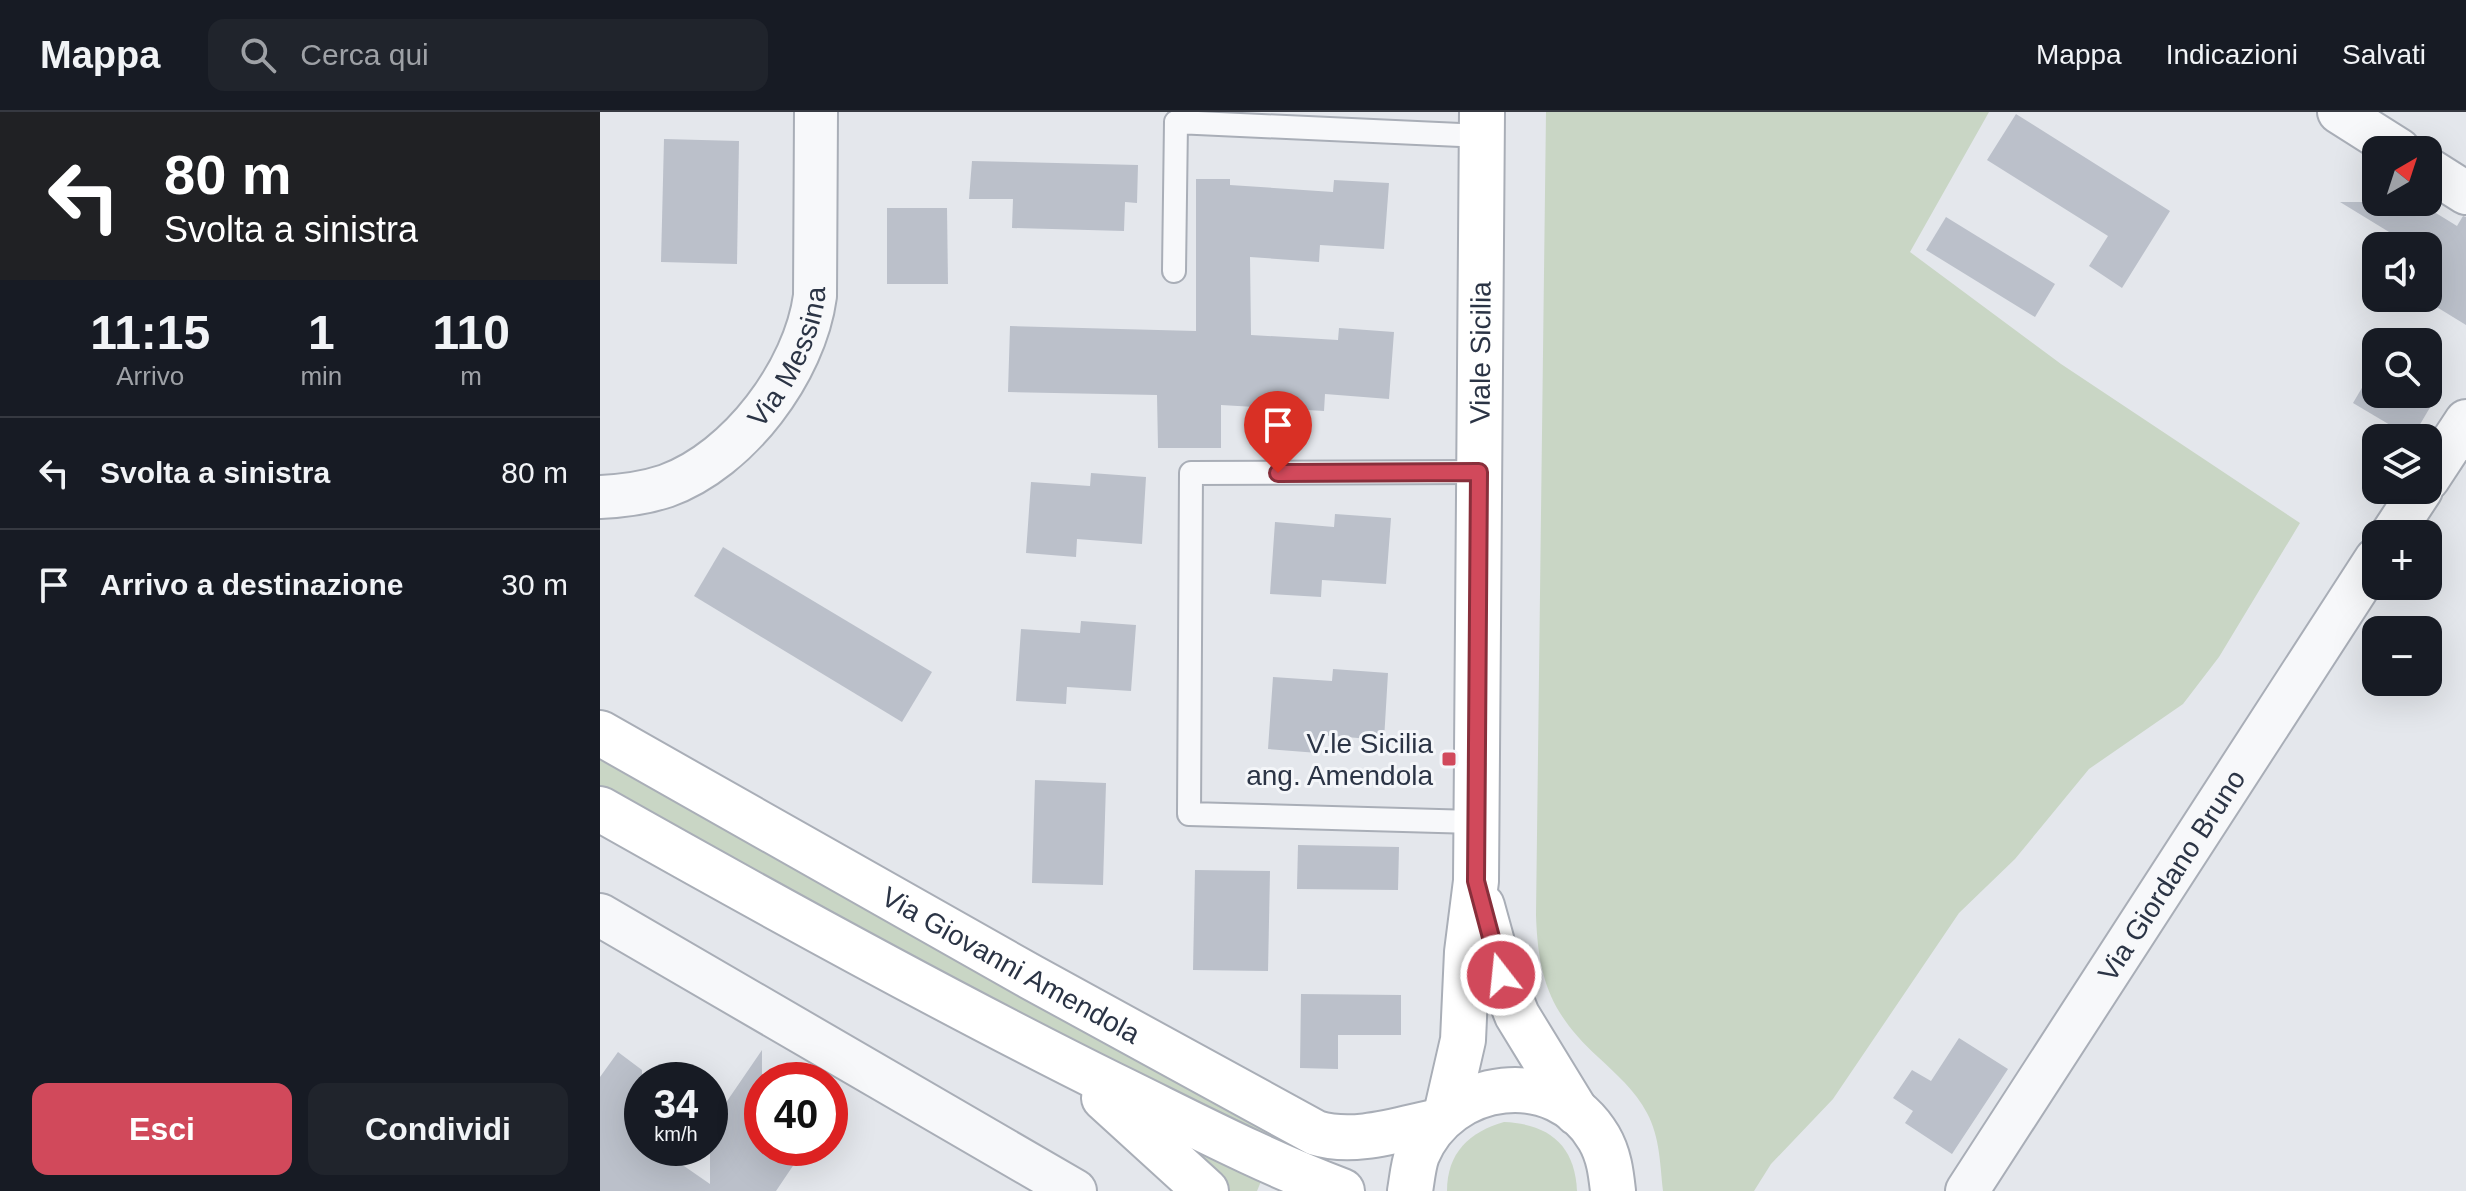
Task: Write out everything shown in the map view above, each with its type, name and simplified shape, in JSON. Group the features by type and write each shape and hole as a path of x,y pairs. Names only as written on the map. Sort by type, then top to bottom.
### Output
{"main road":[{"name":"Viale Sicilia","path":"1442,1118 1463,1040 1467,952 1476,881 1474,822 1482,124"},
{"name":"Via Giovanni Amendola","path":"600,733 1031,977 1316,1133 1333,1138 1350,1138 1442,1118"},
{"name":"Via Giovanni Amendola","path":"600,809 738,887 1057,1057 1275,1165 1342,1191"},
{"name":"Viale Sicilia","path":"1476,881 1494,954 1508,994 1577,1113 1599,1138 1614,1183"},
{"path":"1057,1057 1206,1191"},
{"path":"1410,1191 1416,1156 1432,1128 1455,1106 1485,1093 1517,1089 1550,1096 1577,1113"}],"street":[{"name":"Via Messina","path":"600,497 667,486 712,460 749,426 794,363 805,340 815,296 816,112"},
{"path":"2339,112 2377,136"},
{"path":"2442,178 2466,193"},
{"path":"2442,458 2466,421"},
{"name":"Via Giordano Bruno","path":"1967,1191 2362,581"},
{"path":"600,915 1075,1191"}],"lane":[{"path":"1174,271 1176,122 1256,119 1482,124"},
{"path":"1474,822 1189,814 1191,473 1479,472"}],"green space":[{"path":"1546,112 1989,112 1910,252 2061,364 2300,523 2219,657 2183,704 2089,769 2015,859 1959,913 1833,1099 1771,1164 1754,1191 1663,1191 1657,1141 1647,1113 1631,1090 1569,1026 1550,994 1540,958 1536,915"},
{"path":"600,760 940,952 1277,1132 1270,1148 747,870 600,786"},
{"path":"1163,1120 1264,1174 1257,1191 1225,1191"},
{"path":"1504,1122 1534,1127 1557,1140 1571,1161 1577,1191 1447,1191 1451,1166 1462,1146 1480,1132"}],"building":[{"path":"2016,114 2170,211 2122,288 2089,266 2108,236 1987,160"},
{"path":"664,139 739,141 737,264 661,262"},
{"path":"972,161 1138,165 1137,203 1125,202 1124,231 1012,228 1013,199 969,199"},
{"path":"1196,179 1230,179 1230,185 1333,192 1334,180 1389,183 1384,249 1320,245 1319,262 1250,257 1251,335 1338,340 1339,328 1394,332 1389,399 1325,394 1324,411 1221,405 1221,448 1158,448 1157,395 1008,392 1010,326 1196,331"},
{"path":"2340,202 2362,202 2362,215"},
{"path":"887,208 947,208 948,284 887,284"},
{"path":"2363,216 2441,216 2457,226 2463,216 2466,217 2466,325 2442,310 2442,232 2389,232"},
{"path":"1946,217 2055,284 2035,317 1926,250"},
{"path":"2362,388 2362,408 2430,408 2420,424 2388,424 2353,403"},
{"path":"1091,473 1146,477 1142,544 1077,539 1076,557 1026,553 1031,482 1090,486"},
{"path":"1335,514 1391,518 1386,584 1322,580 1321,597 1270,594 1275,522 1334,527"},
{"path":"723,547 932,672 902,722 694,596"},
{"path":"1081,621 1136,625 1131,691 1067,687 1066,704 1016,701 1021,629 1080,633"},
{"path":"1333,669 1388,673 1384,740 1319,735 1318,753 1268,749 1273,677 1332,681"},
{"path":"1035,780 1106,783 1103,885 1032,883"},
{"path":"1298,845 1399,847 1398,890 1297,889"},
{"path":"1195,870 1270,871 1268,971 1193,970"},
{"path":"1301,994 1401,995 1401,1035 1338,1035 1338,1069 1300,1068"},
{"path":"1959,1038 2008,1069 1952,1154 1905,1123 1913,1111 1893,1098 1912,1070 1931,1081"},
{"path":"762,1050 762,1062 754,1062"},
{"path":"618,1052 631,1062 624,1062 624,1166 684,1166 710,1184 710,1166 728,1166 728,1100 744,1076 744,1166 793,1166 776,1191 600,1191 600,1077"}],"place":[{"name":"V.le Sicilia ang. Amendola","path":"1449,759"}],"route":[{"path":"1278,473 1479,472 1474,822 1476,881 1501,975"}]}
